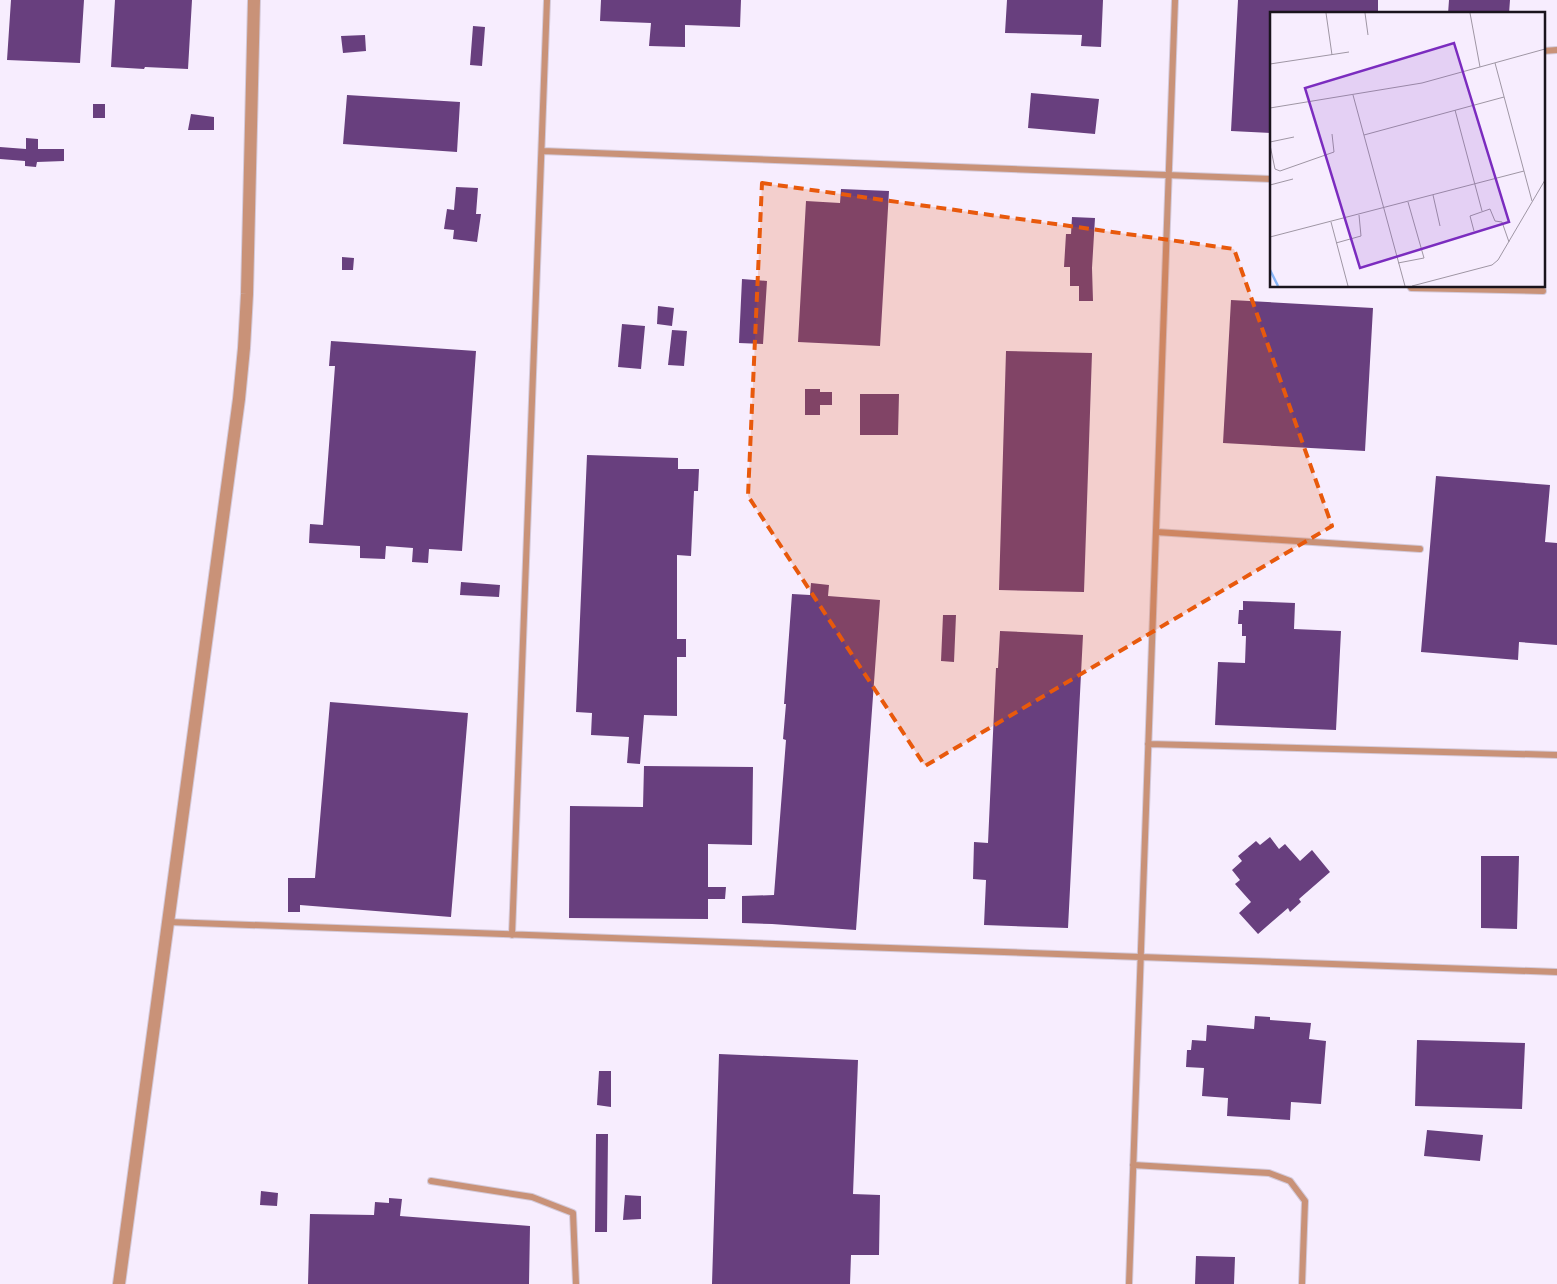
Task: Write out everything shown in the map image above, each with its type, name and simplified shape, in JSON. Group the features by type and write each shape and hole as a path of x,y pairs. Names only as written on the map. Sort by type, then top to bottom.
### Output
{"street":[{"path":"120,1284 239,399 244,348 254,0"}],"lane":[{"path":"512,935 547,0"},
{"path":"1129,1284 1174,0"},
{"path":"1544,51 1557,50"},
{"path":"542,151 1270,179"},
{"path":"1411,288 1543,292"},
{"path":"1156,532 1420,549"},
{"path":"1148,744 1557,755"},
{"path":"168,922 1557,972"},
{"path":"1133,1165 1269,1173 1290,1181 1305,1201 1302,1284"},
{"path":"430,1181 532,1198 572,1213 576,1284"}],"highlighted area":[{"path":"762,183 1234,249 1332,526 925,766 748,496"}],"building":[{"path":"11,0 84,0 80,63 7,60"},
{"path":"115,0 192,0 188,69 111,67"},
{"path":"601,0 741,0 740,27 685,25 685,47 649,46 651,23 600,21"},
{"path":"1007,0 1103,0 1101,47 1081,46 1082,35 1005,33"},
{"path":"1238,0 1378,0 1378,12 1270,12 1270,133 1231,131"},
{"path":"1449,0 1510,0 1509,12 1448,12"},
{"path":"473,26 485,27 482,66 470,65"},
{"path":"365,35 366,51 343,53 341,36"},
{"path":"1031,93 1099,99 1095,134 1028,128"},
{"path":"347,95 460,102 457,152 343,144"},
{"path":"93,104 105,104 105,118 93,118"},
{"path":"191,114 214,117 214,130 188,130"},
{"path":"26,138 38,139 38,149 64,149 64,161 37,162 36,167 25,166 25,161 0,159 0,147 26,149"},
{"path":"456,187 478,188 476,214 481,214 477,242 453,239 454,230 444,229 447,209 454,210"},
{"path":"841,189 889,191 880,346 798,342 806,201 840,203"},
{"path":"1072,217 1095,218 1092,268 1093,301 1079,301 1079,286 1070,286 1070,267 1064,267 1066,234 1071,234"},
{"path":"342,257 354,258 353,270 342,270"},
{"path":"742,279 767,281 763,344 739,343"},
{"path":"1231,300 1373,308 1365,451 1223,443"},
{"path":"658,306 674,308 672,326 657,324"},
{"path":"622,324 645,326 641,369 618,367"},
{"path":"672,330 687,331 684,366 668,365"},
{"path":"331,341 476,351 462,551 429,549 428,563 412,562 413,548 386,546 385,559 360,558 360,546 309,543 310,524 323,525 335,366 329,366"},
{"path":"1006,351 1092,353 1084,592 999,590"},
{"path":"805,389 820,389 820,392 832,392 832,405 820,405 820,415 805,415"},
{"path":"860,394 899,394 898,435 860,435"},
{"path":"587,455 678,458 678,469 699,469 698,491 694,491 691,556 677,555 677,639 686,639 686,657 677,657 677,716 644,715 640,764 627,763 629,737 591,735 592,713 576,712"},
{"path":"1436,476 1550,485 1545,542 1557,543 1557,645 1519,642 1518,660 1421,652"},
{"path":"461,582 500,585 499,597 460,595"},
{"path":"811,583 829,585 828,596 880,600 856,930 742,923 742,896 774,895 786,740 783,739 786,704 784,704 792,594 810,595"},
{"path":"1243,601 1295,603 1294,629 1341,631 1336,730 1215,725 1218,662 1245,663 1246,636 1242,636 1242,624 1238,624 1239,610 1243,610"},
{"path":"943,615 956,615 954,662 941,661"},
{"path":"1000,631 1083,635 1068,928 984,925 986,880 973,879 974,842 988,843 996,668 998,668"},
{"path":"330,702 468,713 451,917 300,905 300,912 288,912 288,878 315,878"},
{"path":"644,766 753,767 752,845 708,844 708,887 726,887 725,899 708,899 708,919 569,918 570,806 643,807"},
{"path":"1270,837 1279,849 1285,844 1300,861 1312,850 1330,872 1299,899 1301,902 1290,912 1288,908 1258,934 1239,913 1251,902 1235,884 1240,880 1232,870 1242,861 1238,856 1256,841 1260,845"},
{"path":"1481,856 1519,856 1517,929 1481,928"},
{"path":"1255,1016 1270,1017 1270,1020 1311,1023 1309,1039 1326,1041 1321,1104 1291,1102 1290,1120 1227,1116 1228,1098 1202,1096 1204,1068 1186,1067 1187,1050 1191,1050 1192,1040 1206,1041 1207,1025 1254,1029"},
{"path":"1417,1040 1525,1043 1522,1109 1415,1106"},
{"path":"719,1054 858,1060 853,1194 880,1195 879,1255 851,1255 850,1284 712,1284"},
{"path":"599,1071 611,1071 611,1107 597,1105"},
{"path":"1427,1130 1483,1135 1480,1161 1424,1156"},
{"path":"596,1134 608,1134 607,1232 595,1232"},
{"path":"261,1191 278,1193 277,1206 260,1205"},
{"path":"625,1195 641,1196 641,1219 623,1220"},
{"path":"389,1198 402,1199 400,1216 530,1226 529,1284 308,1284 310,1214 374,1215 375,1202 389,1203"},
{"path":"1196,1256 1235,1257 1234,1284 1195,1284"}]}
